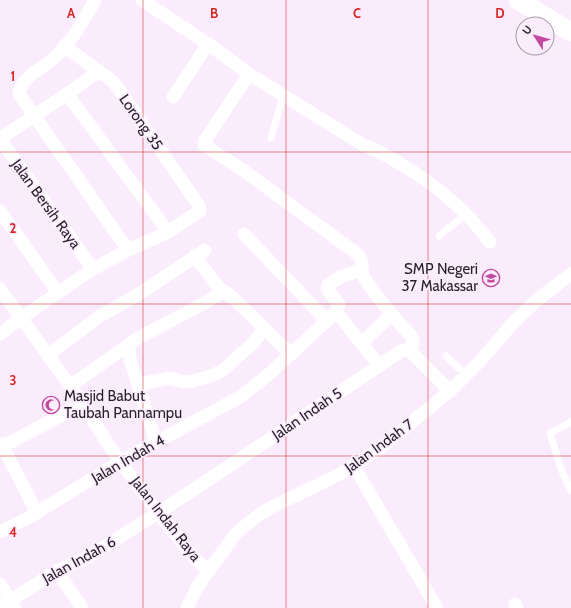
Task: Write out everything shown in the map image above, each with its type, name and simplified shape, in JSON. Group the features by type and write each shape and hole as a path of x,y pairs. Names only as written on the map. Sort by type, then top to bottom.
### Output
{"main road":[{"path":"518,0 571,32"}],"street":[{"path":"95,0 81,24 54,58 26,80 20,90 20,96 128,250"},
{"path":"142,0 283,96 363,145 375,149 416,172 443,192 466,214 490,242"},
{"path":"173,97 208,44"},
{"name":"Lorong 35","path":"64,46 99,71 116,86 199,206 199,213 168,232"},
{"path":"0,139 34,115 68,95 99,71"},
{"path":"249,74 204,142 204,145 244,171 348,246 359,256 362,261 361,270 369,286 411,336 413,341 412,346 408,350 450,391"},
{"path":"0,334 93,269 128,250 168,232 68,95"},
{"name":"Jalan Bersih Raya","path":"0,139 93,269"},
{"path":"0,211 58,293"},
{"path":"244,234 331,316 362,343 379,365"},
{"path":"48,355 100,316 139,294 200,253 221,291 230,294 291,354"},
{"path":"331,316 339,305 327,289 328,286 340,277 361,270"},
{"name":"Jalan Indah 7","path":"187,608 198,586 236,533 245,525 274,506 354,466 379,449 450,391 511,325 537,300 571,275"},
{"name":"Jalan Indah Raya","path":"0,289 83,404 158,513 195,560 209,571"},
{"path":"70,386 128,345 201,305 221,291"},
{"path":"362,343 392,314"},
{"name":"Jalan Indah 4","path":"0,532 37,513 121,461 240,397 267,376 331,316"},
{"path":"139,384 171,378 190,382 211,376 223,370 251,345 265,329"},
{"path":"128,345 130,359 156,442"},
{"name":"Jalan Indah 5","path":"158,513 401,350 408,350"},
{"path":"37,513 1,444 9,444 83,404"},
{"path":"359,475 437,608"},
{"name":"Jalan Indah 6","path":"8,605 57,571 86,558 158,513"},
{"path":"57,571 82,608"},
{"path":"0,584 8,605"}],"lane":[{"path":"271,138 283,96"},
{"path":"439,236 466,214"},
{"path":"446,356 466,375"},
{"path":"571,422 550,433 561,469 571,490"}],"place":[{"name":"SMP Negeri 37 Makassar","path":"491,278"},
{"name":"Masjid Babut Taubah Pannampu","path":"51,405"}]}
